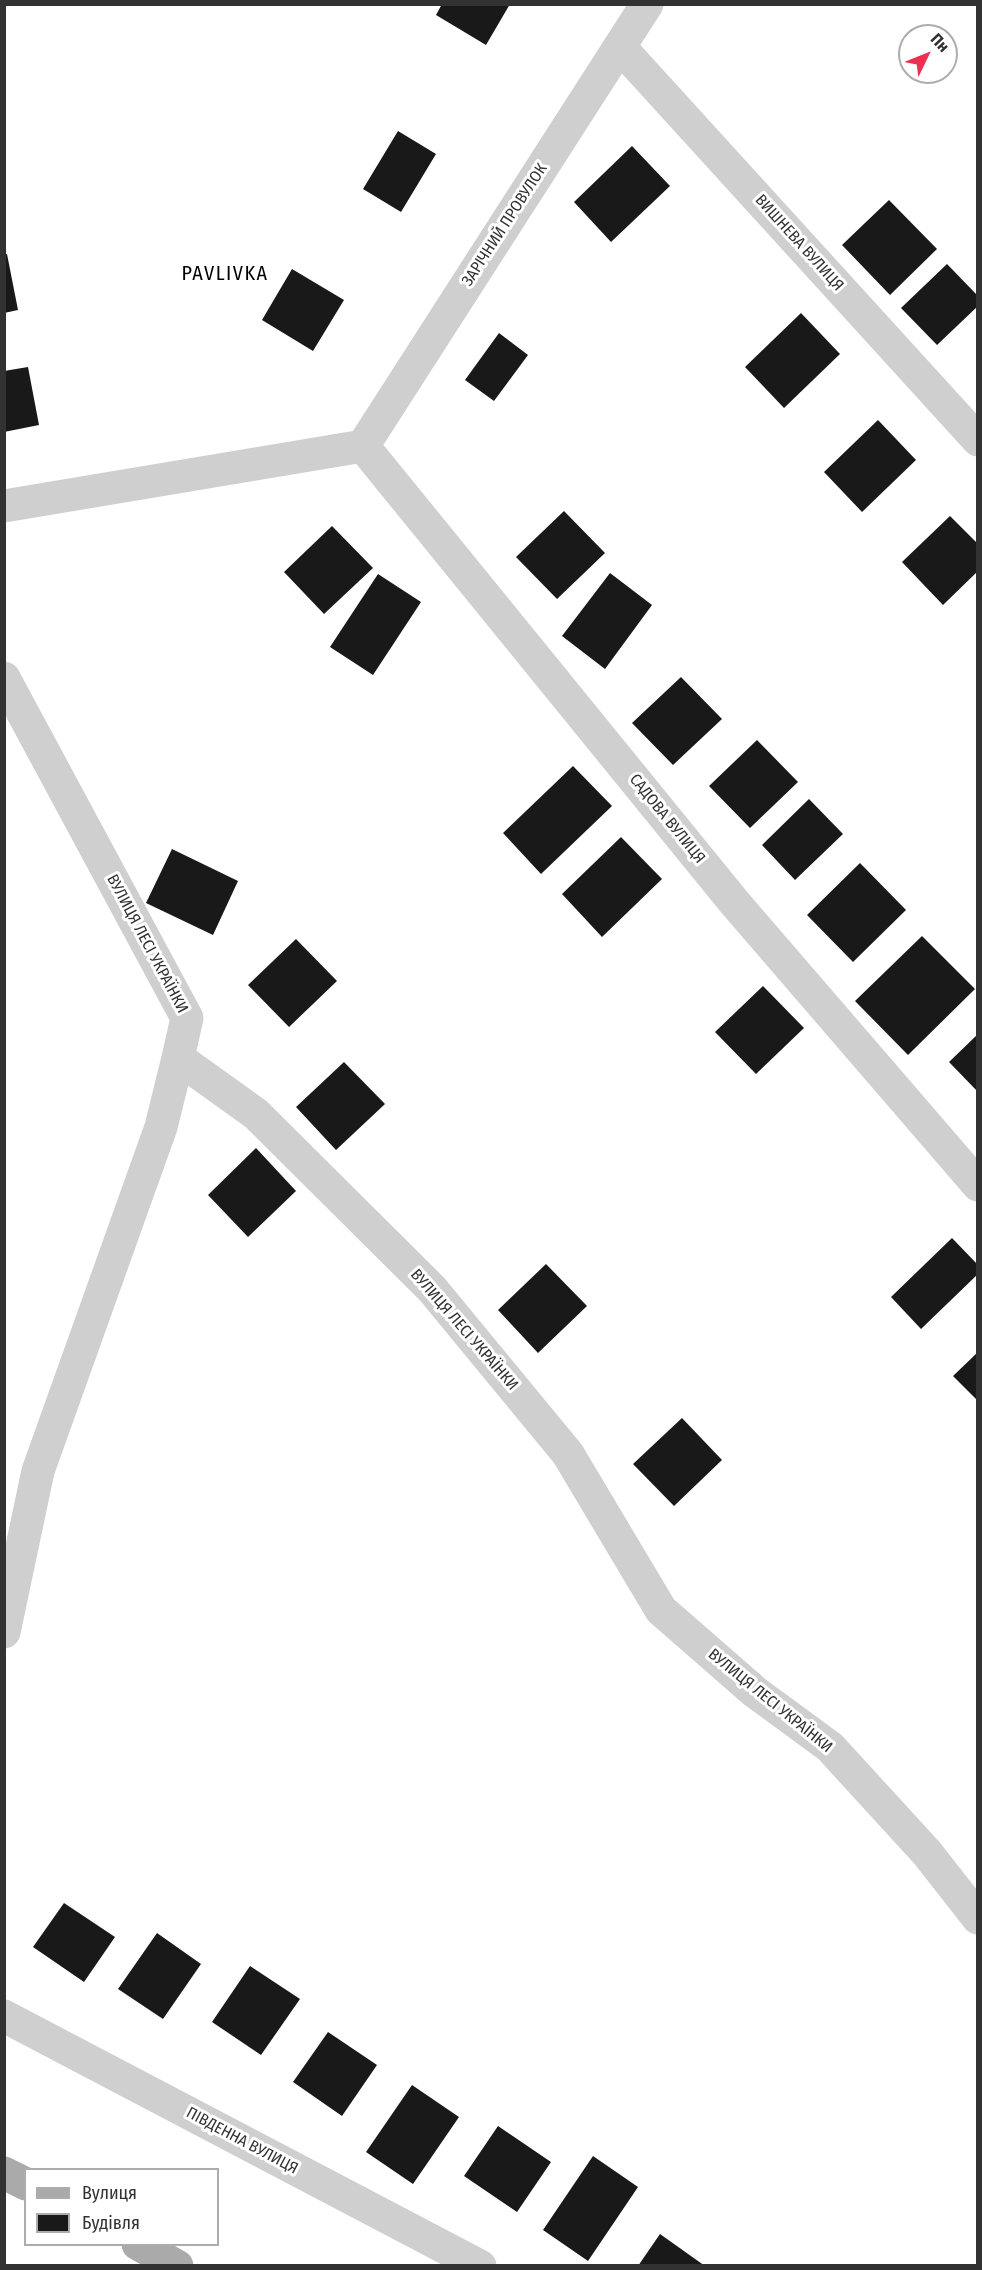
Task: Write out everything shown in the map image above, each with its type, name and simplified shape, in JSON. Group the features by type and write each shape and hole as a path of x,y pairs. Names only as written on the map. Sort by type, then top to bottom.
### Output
{"main road":[{"path":"4,2173 24,2183"},
{"path":"142,2246 177,2265"}],"street":[{"name":"ЗАРІЧНИЙ ПРОВУЛОК","path":"363,446 647,4"},
{"name":"ВИШНЕВА ВУЛИЦЯ","path":"620,47 978,440"},
{"path":"4,506 363,446"},
{"name":"САДОВА ВУЛИЦЯ","path":"363,446 734,902 978,1185"},
{"name":"ВУЛИЦЯ ЛЕСІ УКРАЇНКИ","path":"4,678 187,1018 178,1058 256,1114 432,1289 568,1454 661,1610 755,1692 830,1746 927,1853 978,1918"},
{"path":"4,1632 38,1471 161,1127 178,1058"},
{"name":"ПІВДЕННА ВУЛИЦЯ","path":"4,2016 480,2265"}],"building":[{"path":"442,4 510,4 486,45 436,15"},
{"path":"398,131 436,154 401,212 363,189"},
{"path":"632,146 670,186 611,242 574,202"},
{"path":"889,200 937,249 890,295 842,245"},
{"path":"7,254 18,310 4,313 4,255"},
{"path":"947,264 978,296 978,306 937,345 901,308"},
{"path":"292,269 344,300 313,351 262,320"},
{"path":"801,313 840,354 784,408 745,367"},
{"path":"499,333 528,355 494,401 465,380"},
{"path":"28,367 39,425 4,432 4,371"},
{"path":"878,420 916,460 862,512 824,472"},
{"path":"564,511 605,553 557,599 516,557"},
{"path":"950,516 978,544 978,571 943,605 902,562"},
{"path":"332,526 373,568 324,614 284,572"},
{"path":"610,573 652,605 605,669 562,636"},
{"path":"378,574 421,602 373,675 330,647"},
{"path":"681,677 722,719 673,765 632,723"},
{"path":"757,740 798,782 750,828 709,786"},
{"path":"573,766 612,806 541,874 503,833"},
{"path":"809,799 843,834 795,880 762,845"},
{"path":"621,837 662,879 602,937 562,894"},
{"path":"172,849 238,881 213,935 146,903"},
{"path":"860,863 906,910 853,962 807,915"},
{"path":"922,936 975,989 908,1055 855,1001"},
{"path":"296,939 337,981 289,1027 248,985"},
{"path":"763,986 804,1028 756,1074 715,1032"},
{"path":"978,1034 978,1092 949,1062"},
{"path":"344,1062 385,1104 336,1150 296,1107"},
{"path":"256,1148 296,1191 248,1237 208,1195"},
{"path":"952,1238 978,1265 978,1274 921,1329 891,1297"},
{"path":"546,1264 587,1306 538,1353 498,1310"},
{"path":"978,1352 978,1401 953,1376"},
{"path":"682,1418 722,1460 674,1506 633,1464"},
{"path":"64,1903 115,1937 84,1982 33,1947"},
{"path":"157,1933 201,1964 163,2019 118,1989"},
{"path":"250,1966 300,1999 261,2055 212,2022"},
{"path":"328,2032 377,2065 342,2116 293,2082"},
{"path":"412,2085 459,2117 413,2184 366,2152"},
{"path":"498,2126 551,2162 517,2212 464,2176"},
{"path":"593,2156 638,2187 588,2261 543,2230"},
{"path":"660,2234 705,2266 638,2266"}],"district":[{"name":"PAVLIVKA","path":"225,274"}]}
